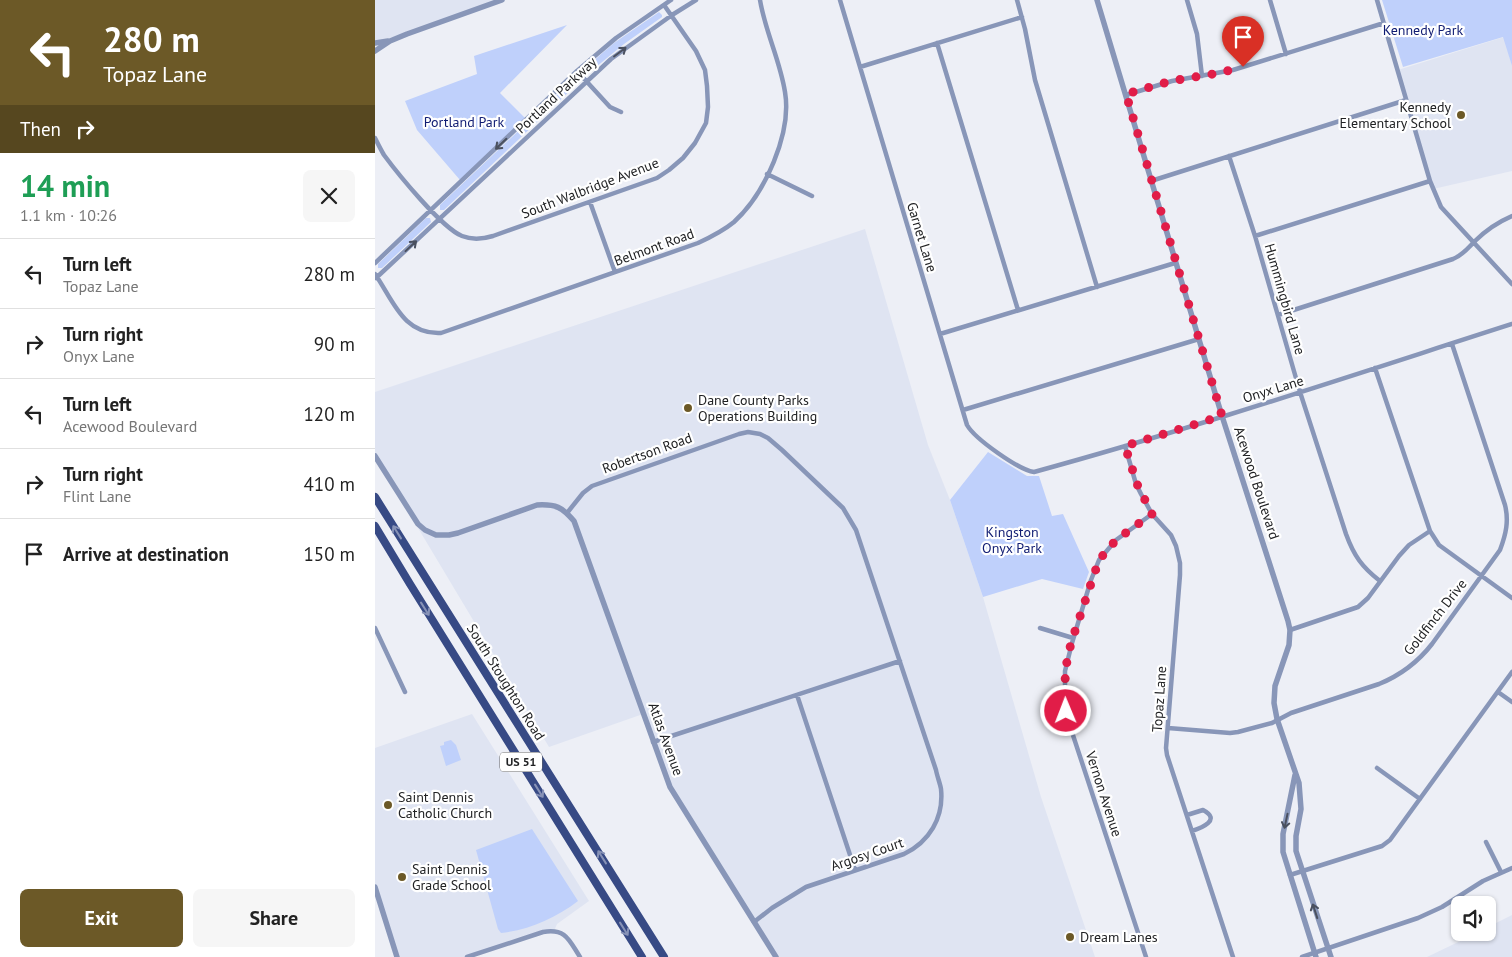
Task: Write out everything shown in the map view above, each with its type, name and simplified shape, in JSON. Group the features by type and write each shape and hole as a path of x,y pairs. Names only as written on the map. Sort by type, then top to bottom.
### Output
{"main road":[{"name":"South Stoughton Road","path":"375,497 665,957"},
{"name":"US 51","path":"375,526 642,957"},
{"path":"399,567 414,558"}],"street":[{"path":"375,43 390,41 502,0"},
{"name":"Portland Parkway","path":"375,263 577,71 615,38 671,0"},
{"name":"Portland Parkway","path":"376,277 611,59 696,0"},
{"name":"Belmont Road","path":"376,277 406,321 417,329 435,334 447,332 698,243 720,232 749,206 777,154 783,135 786,105 781,76 760,0"},
{"name":"Garnet Lane","path":"839,0 967,425 973,434 1012,462"},
{"path":"1017,0 1035,80 1097,286"},
{"name":"Acewood Boulevard","path":"1097,0 1175,263 1290,630 1289,645 1275,686 1274,703 1277,719 1299,783 1301,809 1295,844 1302,871 1331,957"},
{"path":"1187,0 1197,34 1202,76"},
{"path":"1270,0 1286,54"},
{"path":"1377,0 1436,198 1441,208 1512,284"},
{"name":"South Walbridge Avenue","path":"375,138 383,154 440,219 461,236 482,239 657,178 683,158 695,143 706,123 708,107 705,70 695,51 664,5"},
{"path":"860,67 1022,17"},
{"path":"1126,94 1171,81 1233,70 1385,23"},
{"path":"375,52 390,41"},
{"path":"937,43 1018,310"},
{"path":"577,71 610,107 621,112"},
{"path":"1151,181 1406,100"},
{"name":"Hummingbird Lane","path":"1229,156 1255,236 1300,392 1352,549 1368,571 1380,581"},
{"path":"767,174 812,196"},
{"path":"1255,236 1430,181"},
{"path":"590,202 615,272"},
{"path":"1278,315 1461,256 1499,221 1512,216"},
{"path":"940,334 1175,263"},
{"name":"Onyx Lane","path":"1012,462 1023,469 1034,472 1300,392 1512,324"},
{"path":"963,410 1199,339"},
{"name":"Goldfinch Drive","path":"1168,728 1230,733 1249,730 1271,723 1291,713 1379,684 1397,676 1422,657 1481,577 1499,550 1505,535 1507,514 1452,344"},
{"path":"1375,368 1430,531 1439,545 1512,598"},
{"name":"Robertson Road","path":"567,513 583,493 593,486 739,434 752,432 766,437 842,507 851,520 900,661"},
{"name":"Topaz Lane","path":"1125,446 1137,484 1152,514 1171,535 1178,551 1180,575 1167,755 1233,957"},
{"path":"375,456 418,524 436,535 458,533 537,505 550,504 561,508 567,513"},
{"name":"Atlas Avenue","path":"567,513 578,529 653,742 672,790 776,957"},
{"name":"Vernon Avenue","path":"1146,957 1067,717 1065,671 1073,638 1099,560 1116,540 1152,514"},
{"path":"1290,630 1358,607 1366,602 1409,544 1430,531"},
{"path":"375,628 405,692"},
{"path":"1039,628 1073,638"},
{"path":"653,742 900,661"},
{"name":"Argosy Court","path":"754,922 772,908 806,887 914,849 933,829 941,806 941,788 900,661"},
{"path":"1290,875 1382,846 1390,840 1512,672"},
{"path":"1497,692 1512,702"},
{"path":"797,694 855,870"},
{"path":"1377,768 1421,799"},
{"name":"Acewood Boulevard","path":"1295,773 1283,834 1283,852 1316,955"},
{"path":"1187,815 1203,810 1210,816 1208,825 1192,831"},
{"path":"1485,842 1501,872"},
{"path":"1302,957 1316,955 1328,949 1419,918 1442,907 1501,872 1512,868"},
{"path":"375,887 378,907 397,957"},
{"path":"467,957 543,932 554,931 562,933 580,957"}],"shaded area":[{"path":"375,0 502,0 375,43"},
{"name":"Kennedy Elementary School","path":"1504,37 1512,66 1512,171 1433,189 1398,70"},
{"path":"865,229 928,445 950,500 983,597 1041,797 1095,957 776,957 672,790 643,714 549,747 375,456 375,392"},
{"path":"472,714 589,901 557,924 554,931 467,957 397,957 375,887 375,748"},
{"path":"1512,915 1512,957 1427,957 1460,941 1496,941 1496,923"}],"green space":[{"name":"Kennedy Park","path":"1382,0 1512,0 1512,66 1503,37 1403,67"},
{"path":"659,12 662,17 624,44 590,72 586,73 584,69 614,43"},
{"name":"Portland Park","path":"567,25 500,93 525,118 460,180 417,130 405,101 477,74 474,56"},
{"path":"571,81 574,81 576,85 444,210 440,210 440,205"},
{"path":"426,218 430,218 431,222 382,268 378,268 378,264"},
{"name":"Kingston Onyx Park","path":"988,452 1027,476 1039,476 1052,516 1063,514 1089,572 1083,589 1042,579 983,597 950,500"},
{"path":"451,740 456,745 461,760 446,766 440,746 444,745 444,742"},
{"path":"532,829 578,901 561,913 542,922 522,929 501,933 498,929 476,850"}],"place":[{"name":"Kennedy Elementary School","path":"1461,115"},
{"name":"Dane County Parks Operations Building","path":"688,408"},
{"name":"Saint Dennis Catholic Church","path":"388,805"},
{"name":"Saint Dennis Grade School","path":"402,877"},
{"name":"Dream Lanes","path":"1070,937"}],"route":[{"path":"1066,711 1065,671 1071,643 1099,560 1116,540 1152,514 1137,484 1125,446 1222,416 1126,94 1171,81 1243,67"}]}
